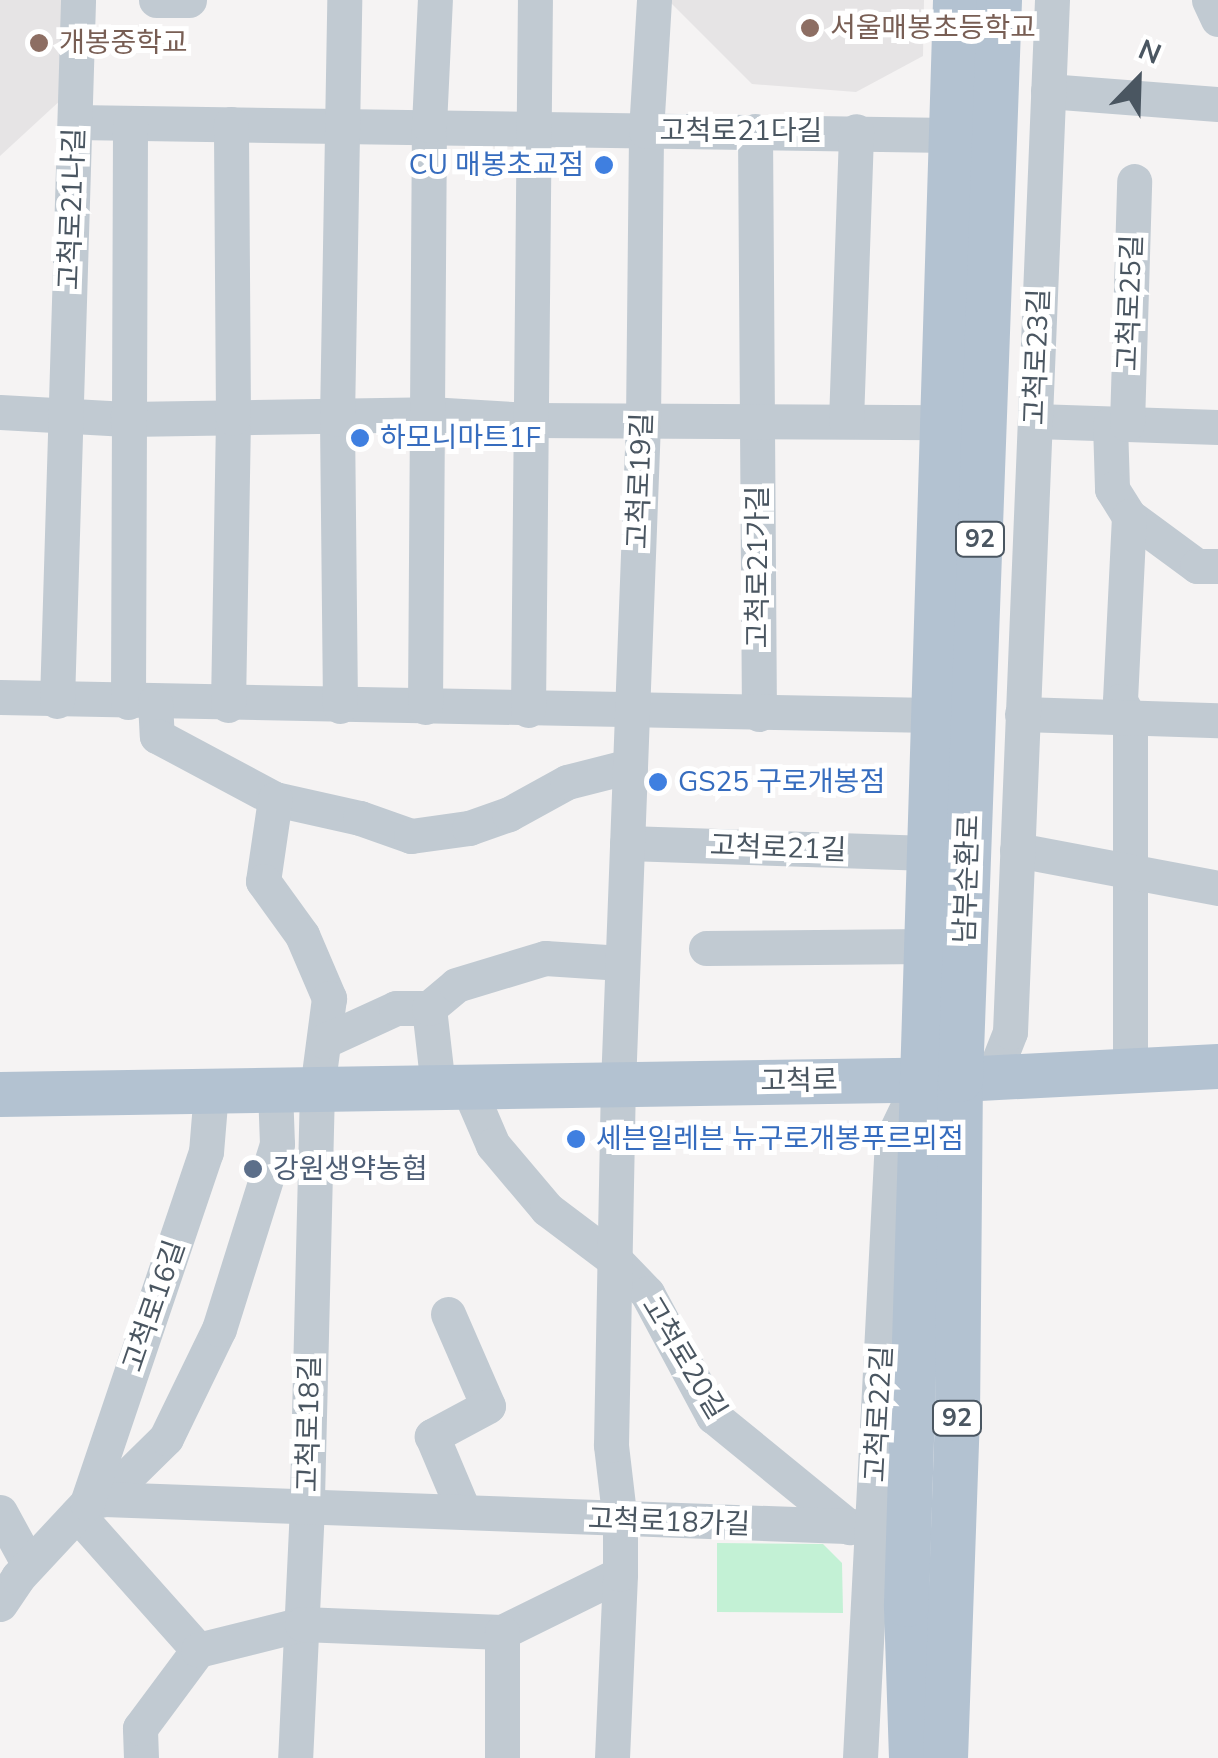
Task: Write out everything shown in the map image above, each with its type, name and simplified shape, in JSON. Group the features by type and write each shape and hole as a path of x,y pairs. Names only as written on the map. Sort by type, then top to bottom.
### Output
{"main road":[{"name":"남부순환로","path":"944,1758 958,1350 958,1078 929,853 954,0"},
{"name":"남부순환로","path":"945,955 999,0"},
{"name":"고척로","path":"0,1094 958,1078 1218,1066"},
{"name":"남부순환로","path":"911,1758 906,1604 958,1078"},
{"path":"889,1758 906,1604"}],"street":[{"name":"고척로21나길","path":"66,417 78,0"},
{"path":"156,0 188,0"},
{"path":"340,706 338,419 344,0"},
{"path":"426,708 429,124 436,0"},
{"path":"528,710 535,0"},
{"name":"고척로19길","path":"618,1085 643,421 646,131 654,0"},
{"name":"고척로23길","path":"958,1078 1010,1032 1052,0"},
{"path":"1209,0 1218,19"},
{"path":"1048,90 1218,104"},
{"name":"고척로21다길","path":"75,122 429,124 950,135"},
{"path":"130,123 127,420 141,702 157,736 275,800 360,818 411,836 469,828 509,814 567,782 630,766"},
{"path":"228,705 233,418 230,124"},
{"path":"754,131 758,421"},
{"path":"846,422 856,131"},
{"name":"고척로25길","path":"1129,516 1112,489 1134,181"},
{"path":"0,412 127,420 338,419 430,414 531,420 942,422"},
{"path":"58,700 66,417"},
{"path":"1034,421 1218,428 1218,417"},
{"name":"고척로21가길","path":"758,421 759,714"},
{"path":"1129,516 1197,566 1218,566"},
{"path":"1129,516 1120,701 1130,718 1130,1070"},
{"path":"0,698 933,715"},
{"path":"1022,714 1218,720"},
{"path":"198,1650 89,1505 166,1438 219,1329 296,1089 324,1041 329,998 302,936 263,881 275,800"},
{"name":"고척로21길","path":"627,843 929,853"},
{"path":"1016,850 1218,888"},
{"path":"706,948 945,955"},
{"path":"324,1041 396,1008 429,1008 456,985 545,958 622,963"},
{"path":"429,1008 453,1087 492,1145 546,1209 616,1261"},
{"name":"고척로22길","path":"860,1758 862,1527 892,1139 958,1078"},
{"name":"고척로20길","path":"612,1758 620,1574 620,1522 611,1445 618,1085"},
{"name":"고척로18길","path":"295,1758 307,1507 296,1089"},
{"name":"고척로16길","path":"0,1604 30,1564 89,1505 206,1152 210,1091"},
{"name":"고척로20길","path":"616,1261 647,1294 713,1416 862,1527"},
{"path":"448,1314 488,1406 432,1436 464,1512"},
{"name":"고척로18가길","path":"89,1505 307,1507 620,1522 862,1527"},
{"path":"0,1512 30,1564"},
{"path":"142,1758 140,1728 198,1650 302,1624 502,1632 620,1574"},
{"path":"502,1632 502,1758"}],"shaded area":[{"name":"개봉중학교","path":"0,0 78,0 76,86 0,156"},
{"name":"서울매봉초등학교","path":"668,0 924,0 923,56 856,92 752,84"}],"green space":[{"path":"717,1543 823,1544 842,1563 843,1613 717,1612"}],"place":[{"name":"서울매봉초등학교","path":"810,28"},
{"name":"개봉중학교","path":"39,43"},
{"name":"CU 매봉초교점","path":"604,165"},
{"name":"하모니마트1F","path":"360,438"},
{"name":"GS25 구로개봉점","path":"658,782"},
{"name":"세븐일레븐 뉴구로개봉푸르뫼점","path":"576,1139"},
{"name":"강원생약농협","path":"253,1169"}]}
